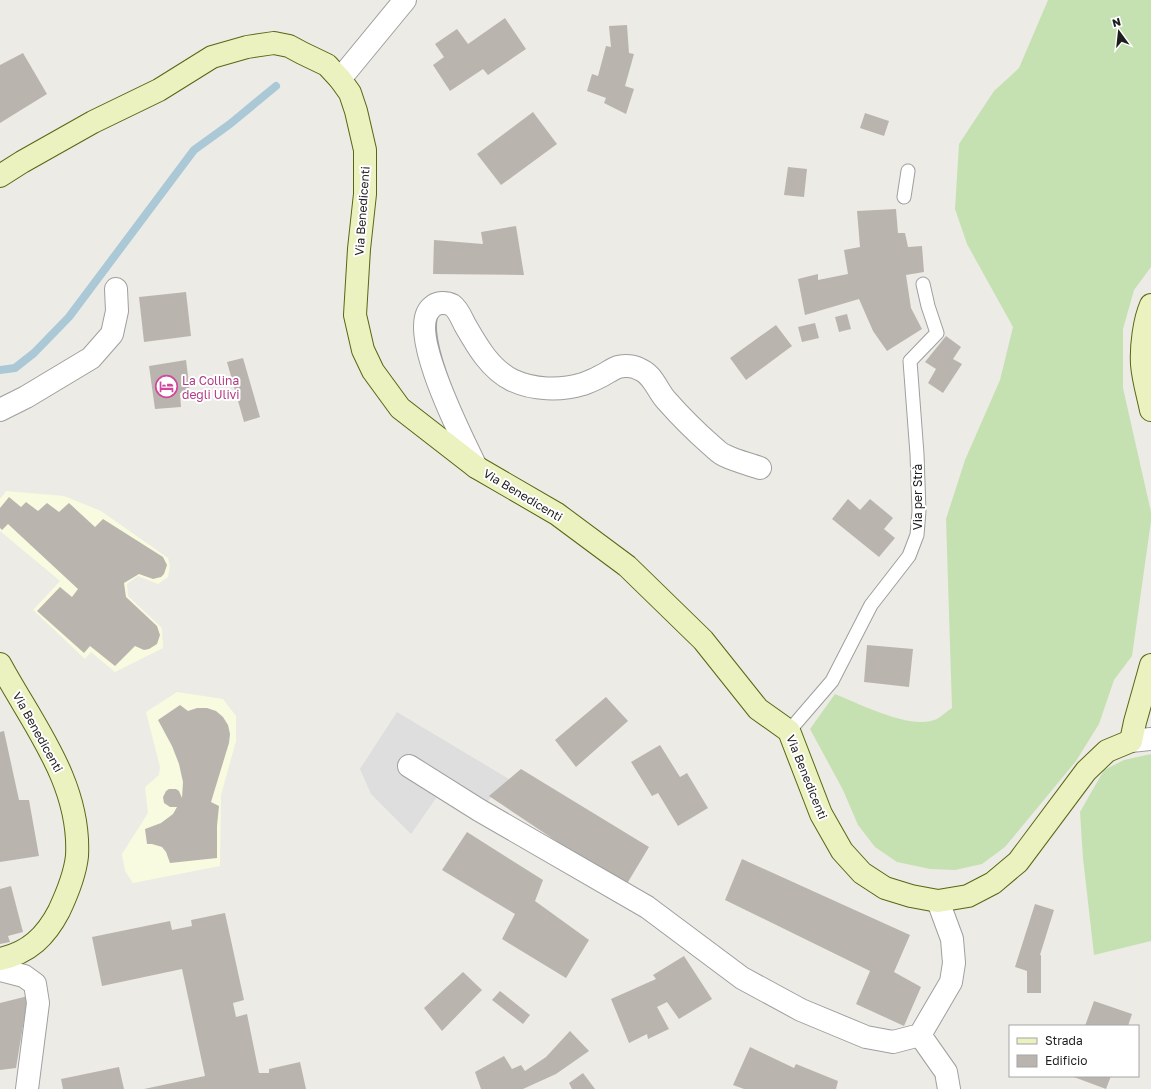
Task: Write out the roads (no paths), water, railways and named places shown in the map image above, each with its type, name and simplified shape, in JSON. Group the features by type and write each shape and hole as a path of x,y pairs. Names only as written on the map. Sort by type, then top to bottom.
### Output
{"street":[{"path":"340,79 405,0"},
{"name":"Via Benedicenti","path":"0,176 93,122 159,90 212,57 247,47 274,43 289,46 327,65 350,93 356,111 365,150 365,194 359,248 355,315 363,350 373,371 400,408 476,467 557,514 627,566 703,640 758,709 789,731 821,814 842,851 862,873 884,888 911,896 938,901 968,896 993,883 1018,862 1086,771 1108,751 1141,740"},
{"path":"0,410 26,397 91,358 112,334 118,311 116,289"},
{"path":"476,467 444,399 435,374 427,344 425,328 426,317 428,310 435,304 444,303 452,306 457,311 478,346 494,367 510,379 523,385 562,388 599,378 618,367 630,366 639,368 650,376 665,398 690,428 724,456 760,468"},
{"path":"1151,305 1148,311 1143,335 1142,363 1151,410"},
{"name":"Via Benedicenti","path":"0,664 53,755 66,786 76,830 77,857 73,876 65,899 52,923 30,948 13,956 0,959"},
{"path":"1141,740 1135,722 1151,664"},
{"path":"410,766 479,810 647,907 742,978 801,1010 866,1037 893,1042 920,1035 952,982 954,963 952,938 938,901"},
{"path":"0,970 24,976 36,984 38,1002 28,1089"},
{"path":"920,1035 946,1072 949,1089"}],"lane":[{"path":"904,197 908,171"},
{"name":"Via per Strà","path":"789,731 832,681 871,604 909,556 917,535 920,511 910,361 937,333 928,306 923,284"}],"waterway":[{"path":"0,370 15,368 34,353 69,317 194,150 230,124 276,86"}],"place":[{"name":"La Collina degli Ulivi","path":"167,387"}]}
